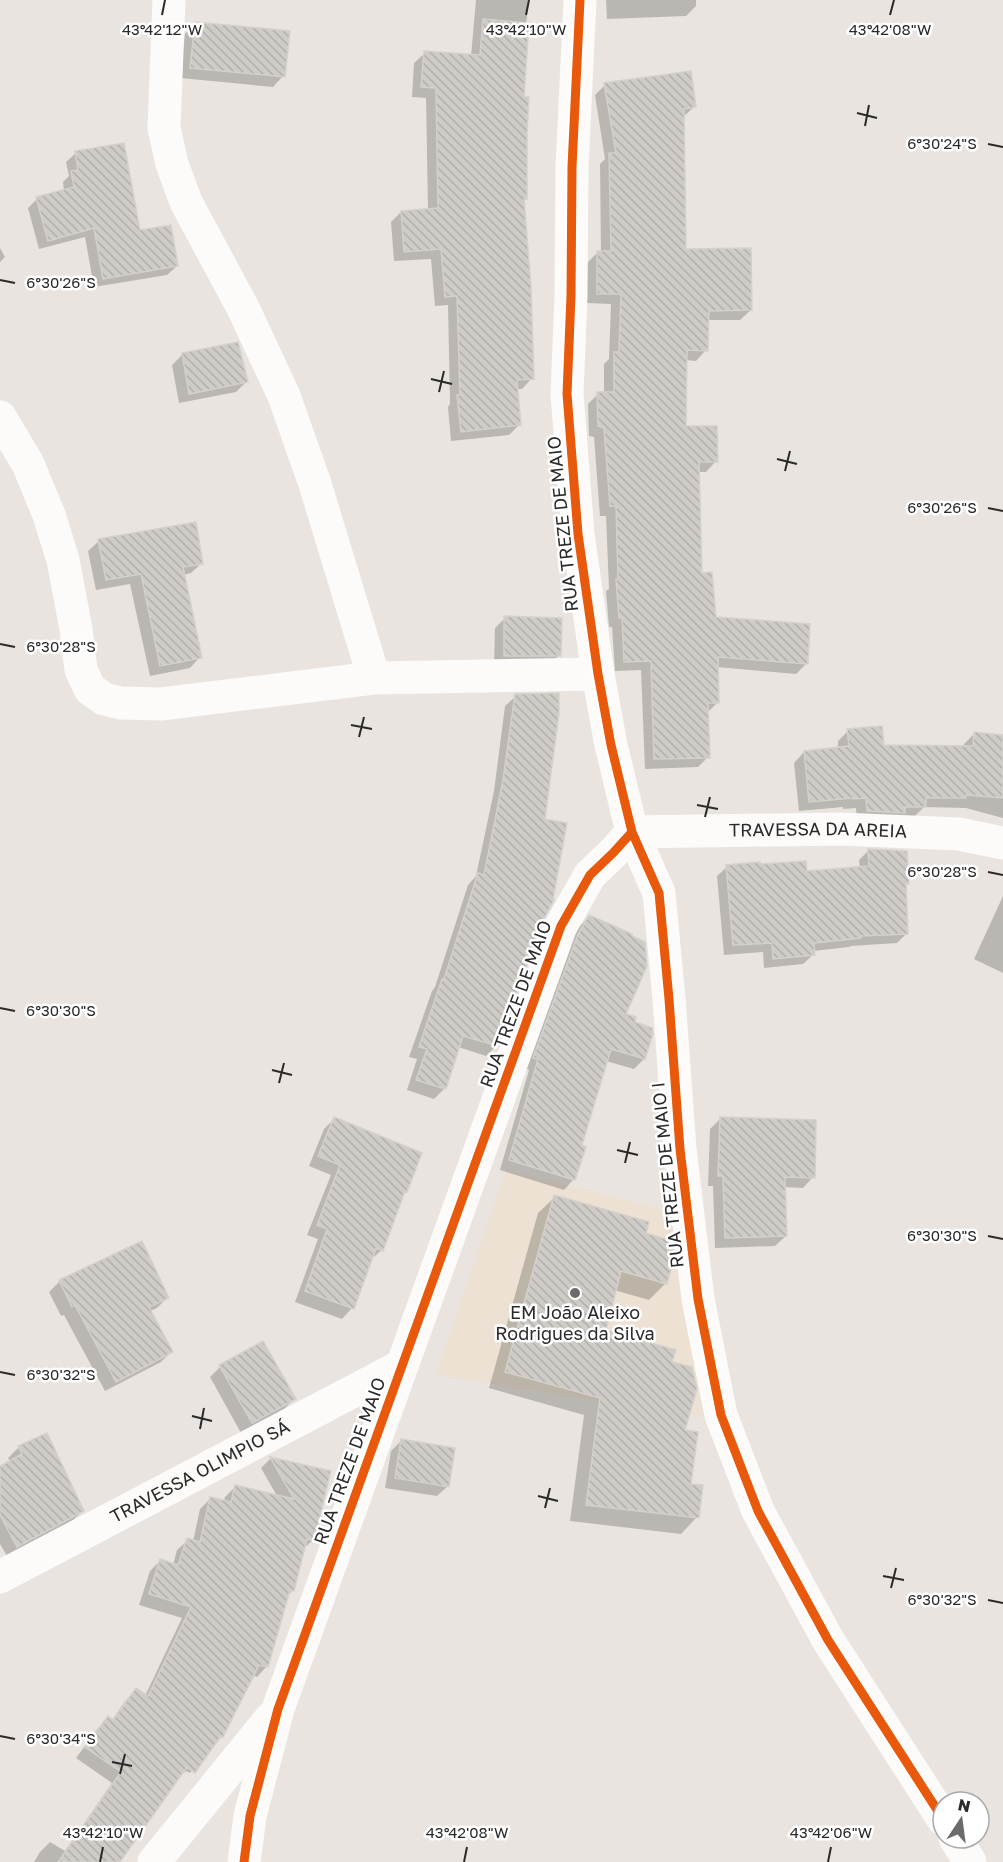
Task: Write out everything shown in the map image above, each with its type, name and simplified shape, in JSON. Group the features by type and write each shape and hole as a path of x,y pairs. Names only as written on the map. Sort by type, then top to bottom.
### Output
{"street":[{"path":"169,0 164,128 172,164 186,202 244,310 284,396 315,484 374,678"},
{"name":"RUA TREZE DE MAIO","path":"244,1862 250,1816 278,1709 561,926 590,875 632,832 611,745 598,674 578,534 567,394 571,296 572,167 580,0"},
{"path":"0,417 28,464 49,515 63,560 81,670 90,689 104,699 121,703 161,705 374,678 598,674"},
{"name":"TRAVESSA DA AREIA","path":"632,832 841,829 959,834 1003,843"},
{"name":"RUA TREZE DE MAIO I","path":"632,832 659,893 680,1149 698,1299 721,1415 758,1511 828,1640 931,1800"},
{"name":"TRAVESSA OLIMPIO SÁ","path":"0,1577 401,1366"},
{"path":"154,1862 278,1709"}],"shaded area":[{"name":"EM João Aleixo Rodrigues da Silva","path":"506,1170 669,1211 712,1418 435,1375"}],"building":[{"path":"483,19 529,23 524,97 529,97 527,199 524,199 531,287 534,379 517,380 521,425 461,432 457,395 460,395 457,296 445,297 441,249 404,252 401,211 438,208 436,88 421,87 424,51 480,55"},
{"path":"195,22 290,31 285,77 190,68"},
{"path":"691,71 696,107 684,109 686,249 751,248 752,310 709,311 708,351 687,350 686,426 717,426 718,462 699,462 702,573 712,572 716,617 810,624 808,664 718,657 719,703 708,703 710,758 654,759 651,661 624,662 622,617 619,618 616,579 618,579 616,506 610,506 604,428 598,426 597,392 614,392 614,352 619,352 621,294 597,294 597,251 611,251 609,153 616,153 604,83"},
{"path":"124,143 140,230 171,225 178,266 103,279 94,228 48,241 36,197 74,187 71,171 78,170 75,151"},
{"path":"238,342 248,382 189,394 182,353"},
{"path":"196,522 203,564 183,567 202,658 160,666 141,574 106,580 98,539"},
{"path":"504,616 562,618 561,656 504,656"},
{"path":"559,693 559,713 545,819 567,823 554,900 543,920 498,1046 463,1036 446,1089 416,1080 427,1049 419,1047 442,979 444,979 478,873 484,875 503,780 515,694"},
{"path":"882,726 884,745 973,746 974,732 1003,735 1003,798 966,795 966,798 926,798 926,807 905,807 905,813 867,811 866,798 809,802 804,751 849,746 847,729"},
{"path":"868,849 907,851 908,934 861,936 861,938 814,943 815,955 773,959 772,943 733,945 726,865 806,861 807,871 869,866"},
{"path":"589,915 645,942 647,966 626,1014 636,1017 635,1022 652,1028 653,1034 645,1059 611,1049 582,1145 586,1147 575,1180 509,1160 538,1059 533,1058 578,934"},
{"path":"334,1117 422,1153 383,1251 376,1248 354,1309 305,1291 327,1229 317,1225 340,1165 318,1156"},
{"path":"720,1117 816,1120 815,1178 785,1177 787,1236 725,1238 723,1176 718,1176"},
{"path":"554,1195 649,1222 646,1233 672,1241 674,1258 667,1284 621,1271 606,1330 676,1350 672,1362 692,1367 697,1389 685,1430 698,1432 691,1484 703,1485 699,1518 586,1505 600,1398 505,1372"},
{"path":"142,1241 169,1298 149,1307 173,1352 116,1382 75,1305 72,1307 59,1280"},
{"path":"263,1341 296,1399 252,1423 219,1365"},
{"path":"47,1433 84,1511 17,1547 0,1515 0,1466 22,1454 18,1446"},
{"path":"401,1439 455,1448 449,1487 395,1478"},
{"path":"270,1457 331,1471 314,1541 307,1539 294,1591 290,1590 268,1667 259,1665 223,1737 221,1736 195,1773 187,1767 120,1862 58,1862 121,1772 85,1747 108,1716 113,1720 136,1688 148,1696 191,1607 149,1594 160,1559 178,1565 187,1538 200,1542 210,1497 231,1502 235,1485 294,1499"}],"cycle path":[{"path":"580,0 572,167 571,296 567,394 578,534 598,674 611,745 632,832 659,893 680,1149 698,1299 721,1415 758,1511 828,1640 931,1800"},
{"path":"244,1862 250,1816 278,1709 561,926 590,875 632,832"}],"place":[{"name":"EM João Aleixo Rodrigues da Silva","path":"575,1293"}]}
